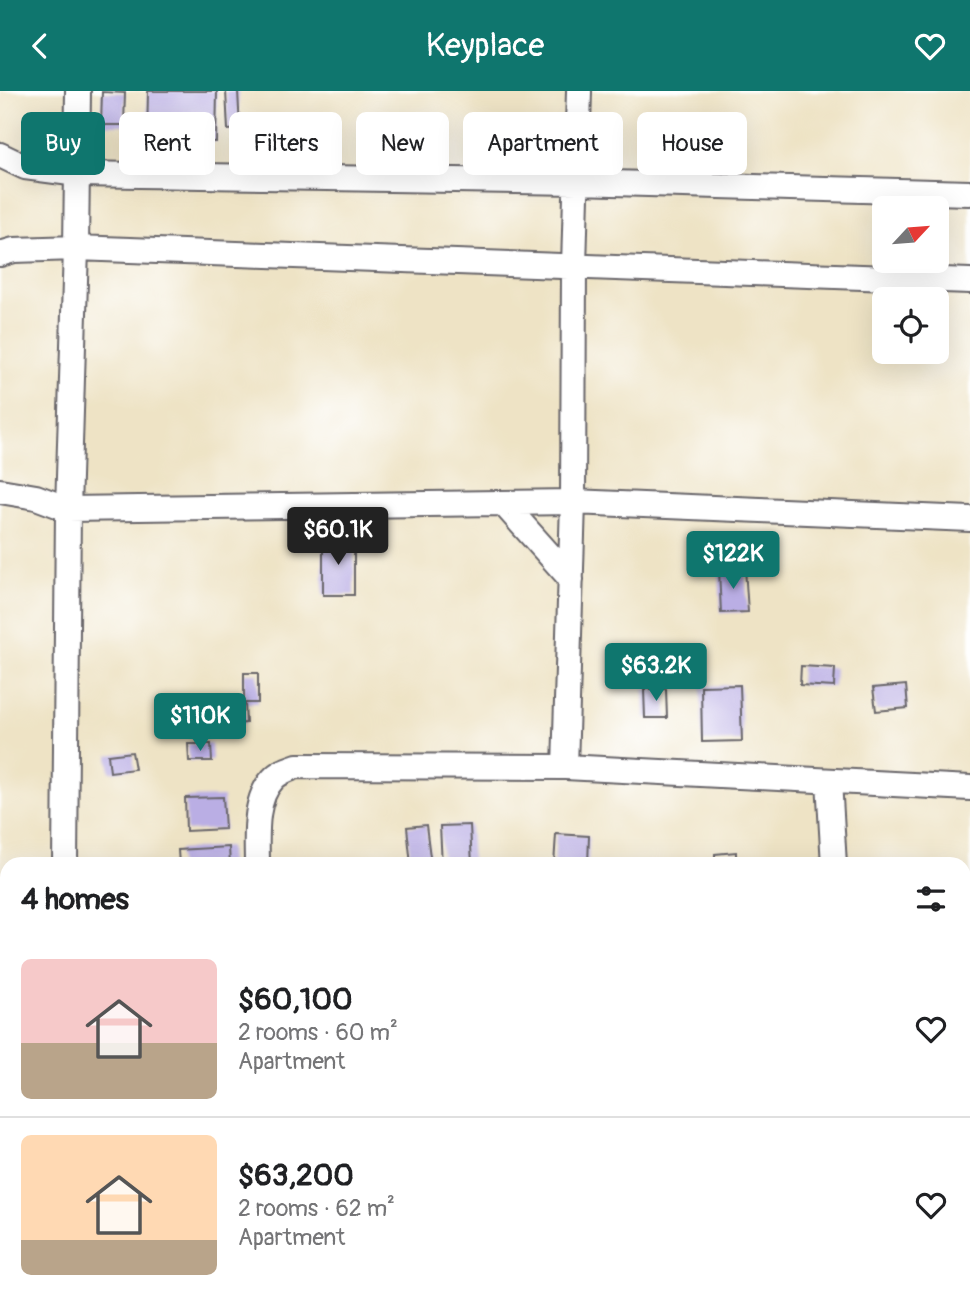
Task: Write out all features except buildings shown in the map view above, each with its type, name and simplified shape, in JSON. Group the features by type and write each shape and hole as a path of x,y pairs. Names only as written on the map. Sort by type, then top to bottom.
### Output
{"street":[{"path":"78,91 78,112"},
{"path":"565,767 573,502 574,266 579,91"},
{"path":"0,155 21,165"},
{"path":"105,174 578,182 970,193"},
{"path":"65,857 68,509 78,175"},
{"path":"0,254 14,250 76,248 970,281"},
{"path":"0,491 36,496 68,509 573,502 970,519"},
{"path":"503,503 571,579"},
{"path":"257,857 258,818 263,798 272,780 297,766 565,767 970,788"},
{"path":"829,781 834,857"}]}
